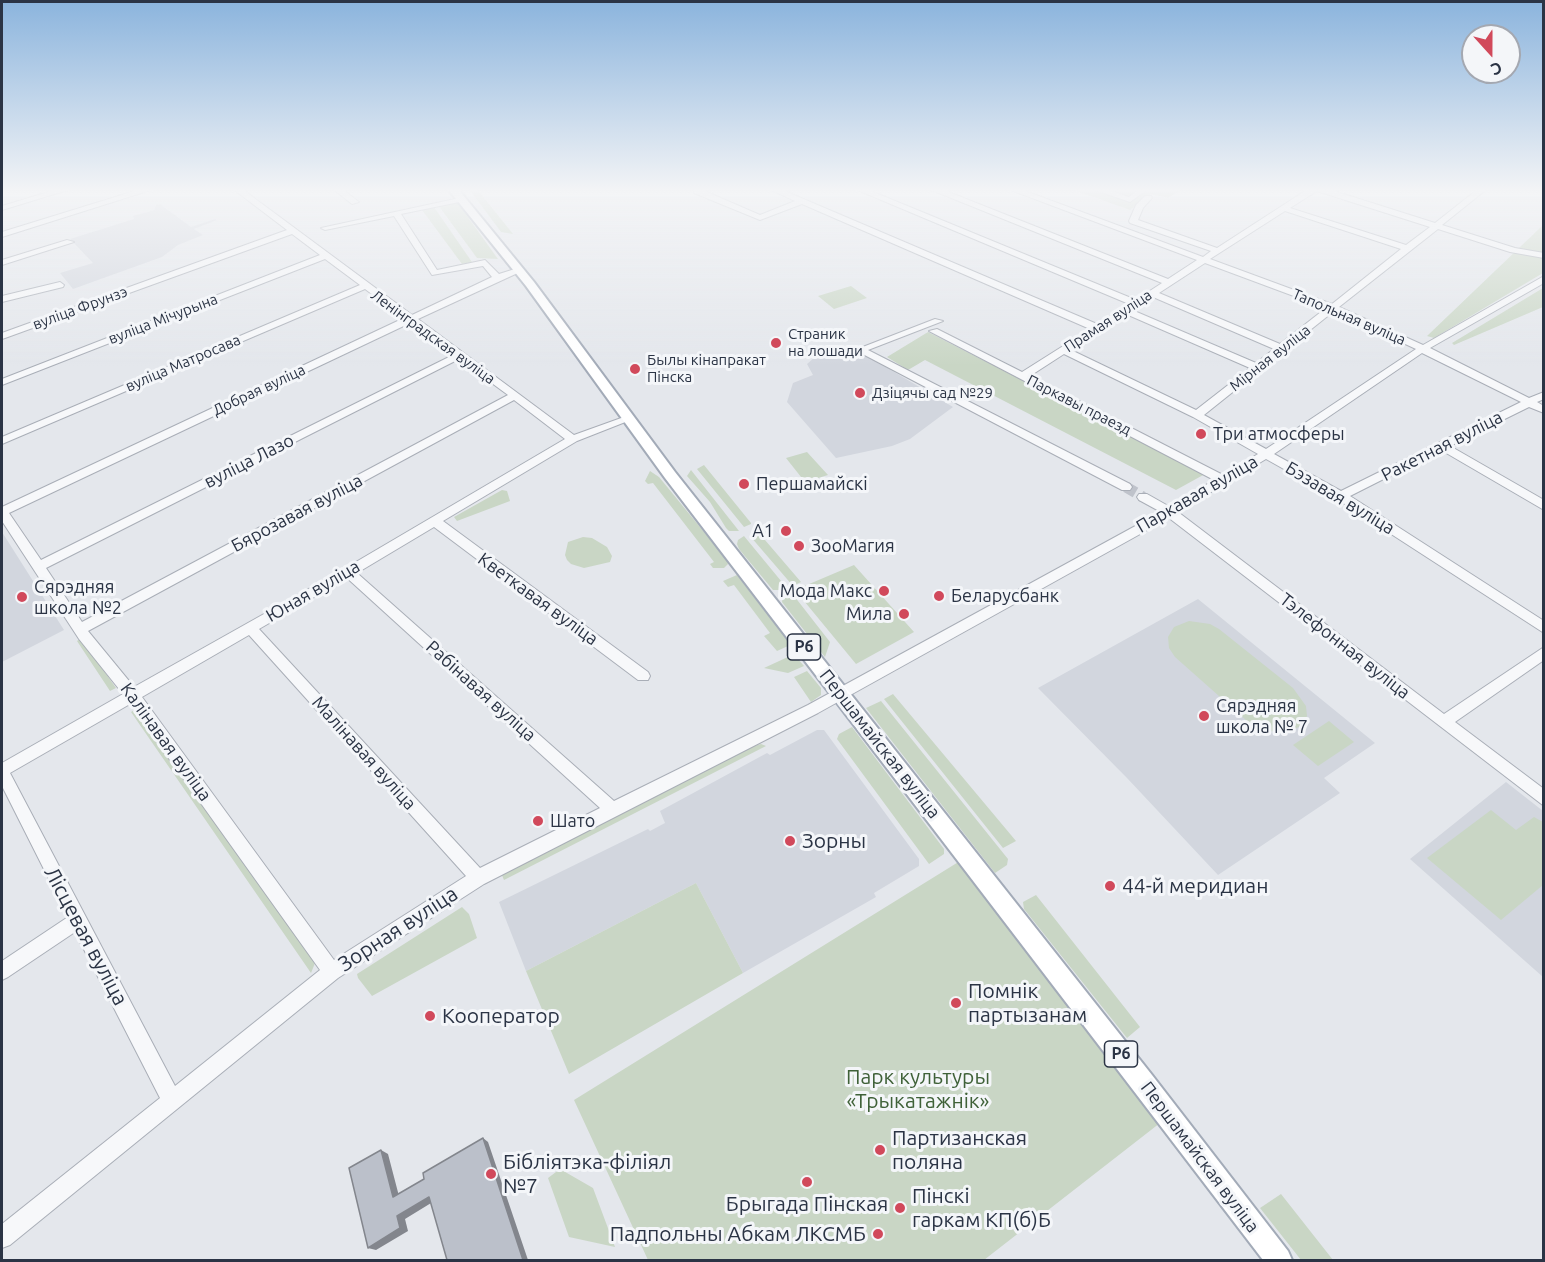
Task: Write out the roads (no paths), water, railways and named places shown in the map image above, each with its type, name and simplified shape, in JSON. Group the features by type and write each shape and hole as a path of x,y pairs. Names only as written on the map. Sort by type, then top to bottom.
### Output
{"main road":[{"name":"Першамайская вуліца","path":"500,248 628,419 1279,1260"}],"street":[{"path":"2,263 51,248"},
{"name":"вуліца Фрунзэ","path":"2,336 247,248"},
{"name":"Ленінградская вуліца","path":"315,248 573,439"},
{"path":"419,248 435,273 485,263 497,278"},
{"path":"910,248 1097,328"},
{"path":"1002,248 1136,303"},
{"path":"1082,248 1168,282"},
{"name":"Тапольная вуліца","path":"1171,248 1334,308 1424,349 1544,410"},
{"path":"1209,248 1218,251"},
{"name":"Прамая вуліца","path":"1023,376 1223,248"},
{"path":"1506,248 1544,256"},
{"name":"Мірная вуліца","path":"1197,415 1409,249"},
{"name":"вуліца Мічурына","path":"2,382 325,256"},
{"name":"Добрая вуліца","path":"2,512 497,278 518,271"},
{"name":"Паркавая вуліца","path":"841,694 1050,576 1170,512 1266,454 1424,349 1544,279"},
{"path":"2,299 60,285"},
{"name":"вуліца Матросава","path":"2,441 364,286"},
{"path":"1152,293 1283,349"},
{"path":"1125,310 1258,368"},
{"name":"Паркавы праезд","path":"1126,487 860,350 936,326 1023,376 1223,480"},
{"name":"Бэзавая вуліца","path":"1064,350 1197,415 1341,496 1544,628"},
{"name":"вуліца Лазо","path":"38,567 460,355"},
{"name":"Ракетная вуліца","path":"1341,496 1544,395"},
{"name":"Бярозавая вуліца","path":"80,629 514,396"},
{"name":"Юная вуліца","path":"2,771 348,572 573,439 628,419"},
{"path":"1442,446 1544,506"},
{"name":"Тэлефонная вуліца","path":"1143,497 1170,512 1544,799"},
{"name":"Калінавая вуліца","path":"2,512 80,629 133,695 332,972"},
{"name":"Кветкавая вуліца","path":"434,521 643,676"},
{"name":"Рабінавая вуліца","path":"348,572 613,810"},
{"name":"Малінавая вуліца","path":"250,627 478,878"},
{"path":"1444,722 1544,652"},
{"name":"Зорная вуліца","path":"2,1237 332,972 478,878 841,694"},
{"name":"Лісцевая вуліца","path":"2,771 171,1099"},
{"path":"2,971 78,920"}],"tunnel":[{"path":"1126,487 1143,497"}],"place":[{"name":"Страник на лошади","path":"776,343"},
{"name":"Былы кінапракат Пінска","path":"635,369"},
{"name":"Дзіцячы сад №29","path":"860,393"},
{"name":"Три атмосферы","path":"1201,434"},
{"name":"Першамайскі","path":"744,484"},
{"name":"A1","path":"786,531"},
{"name":"ЗооМагия","path":"799,546"},
{"name":"Мода Макс","path":"884,591"},
{"name":"Беларусбанк","path":"939,596"},
{"name":"Сярэдняя школа №2","path":"22,597"},
{"name":"Мила","path":"904,614"},
{"name":"Сярэдняя школа № 7","path":"1204,716"},
{"name":"Шато","path":"538,821"},
{"name":"Зорны","path":"790,841"},
{"name":"44-й меридиан","path":"1110,886"},
{"name":"Помнік партызанам","path":"956,1003"},
{"name":"Кооператор","path":"430,1016"},
{"name":"Партизанская поляна","path":"880,1150"},
{"name":"Бібліятэка-філіял №7","path":"491,1174"},
{"name":"Брыгада Пінская","path":"807,1182"},
{"name":"Пінскі гаркам КП(б)Б","path":"900,1208"},
{"name":"Падпольны Абкам ЛКСМБ","path":"878,1234"}],"park label":[{"name":"Парк культуры «Трыкатажнік»","path":"918,1089"}]}
